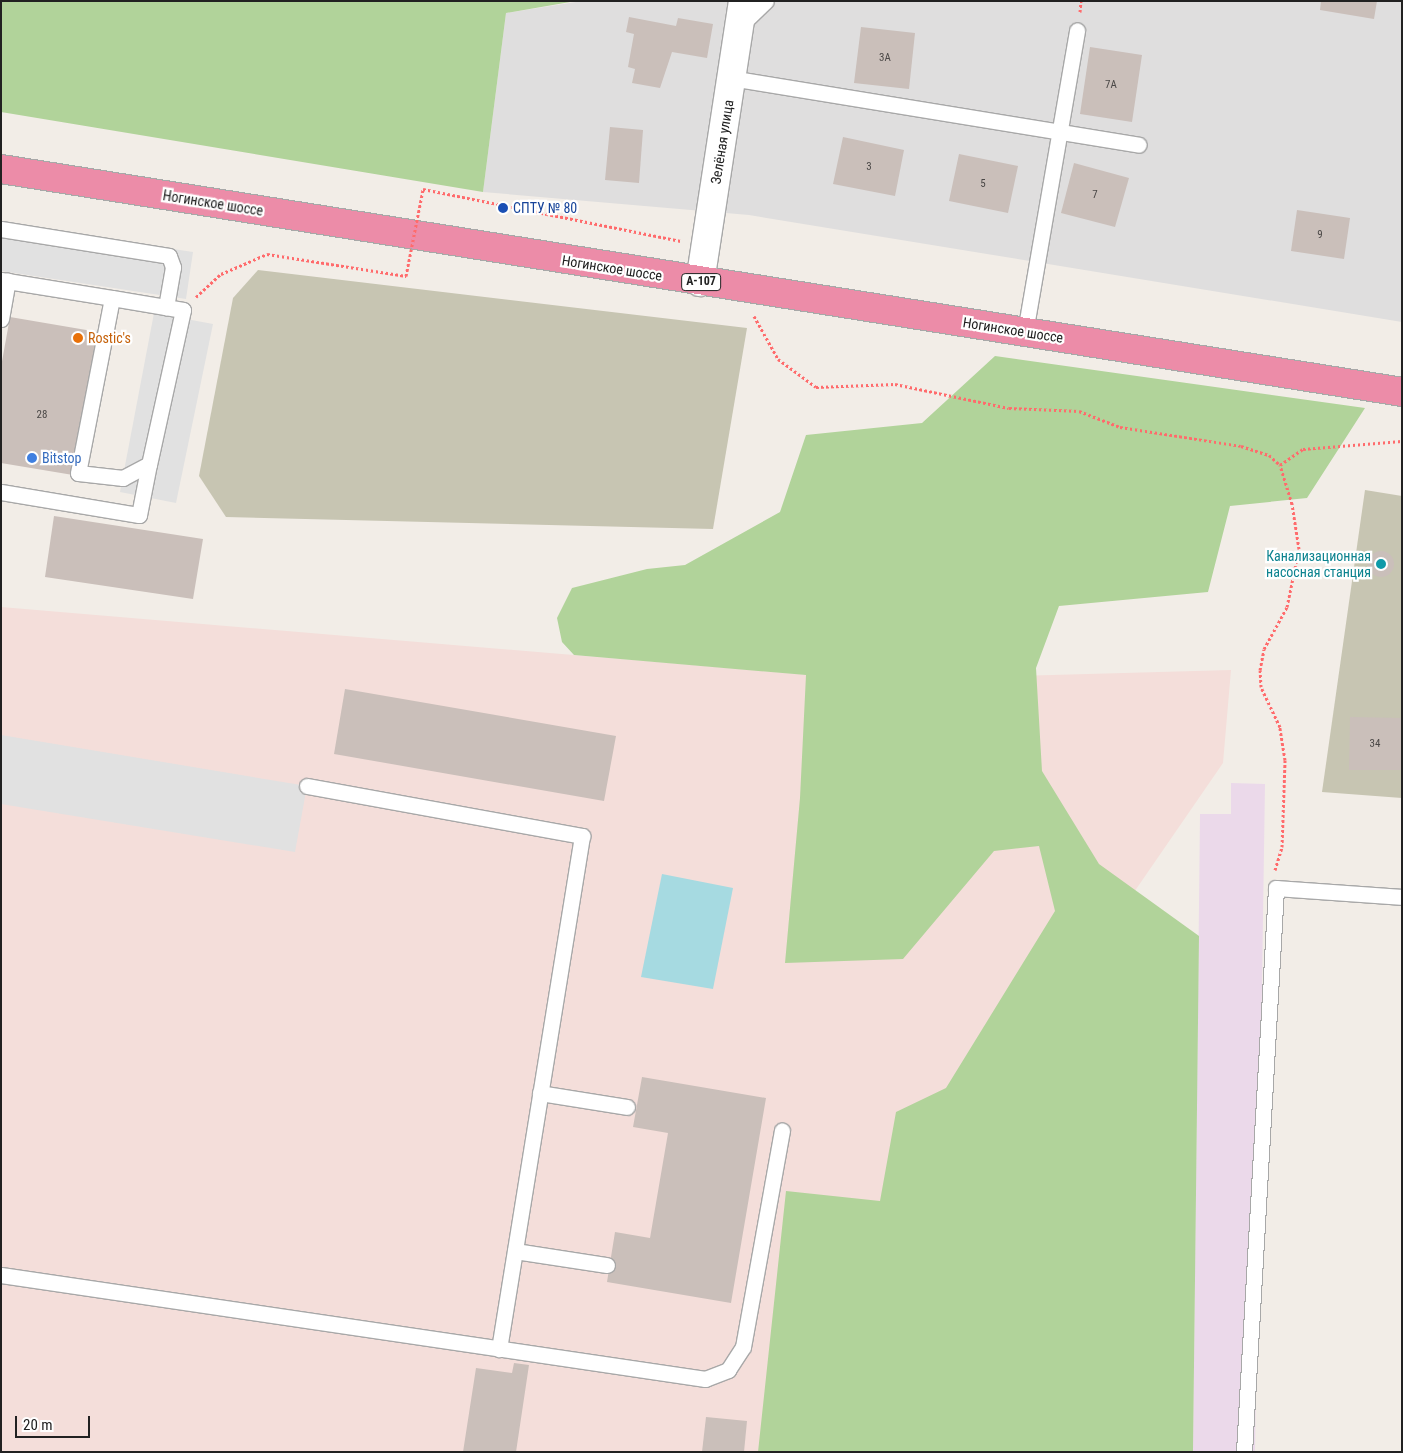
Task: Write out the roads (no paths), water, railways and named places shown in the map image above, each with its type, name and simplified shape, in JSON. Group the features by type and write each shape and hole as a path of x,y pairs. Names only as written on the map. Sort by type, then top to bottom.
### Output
{"highway":[{"name":"Ногинское шоссе","path":"1,169 700,282 1402,392"}],"street":[{"name":"Зелёная улица","path":"700,282 741,14"}],"lane":[{"path":"741,14 766,1"},
{"path":"1025,332 1077,30"},
{"path":"731,78 1140,145"},
{"path":"1,229 169,256 173,267 166,307"},
{"path":"1,319 5,280 183,310 139,515 1,492"},
{"path":"112,298 78,473 123,478 149,464"},
{"path":"306,786 582,836 499,1349"},
{"path":"1244,1452 1276,888 1402,897"},
{"path":"540,1093 627,1107"},
{"path":"1,1275 705,1378 728,1370 738,1360 746,1336 782,1130"},
{"path":"515,1251 607,1265"}],"water":[{"path":"662,874 733,888 713,989 641,977"}],"place":[{"name":"СПТУ № 80","path":"503,208"},
{"name":"Rostic's","path":"78,338"},
{"name":"Bitstop","path":"32,458"},
{"name":"Канализационная насосная станция","path":"1381,564"}]}
